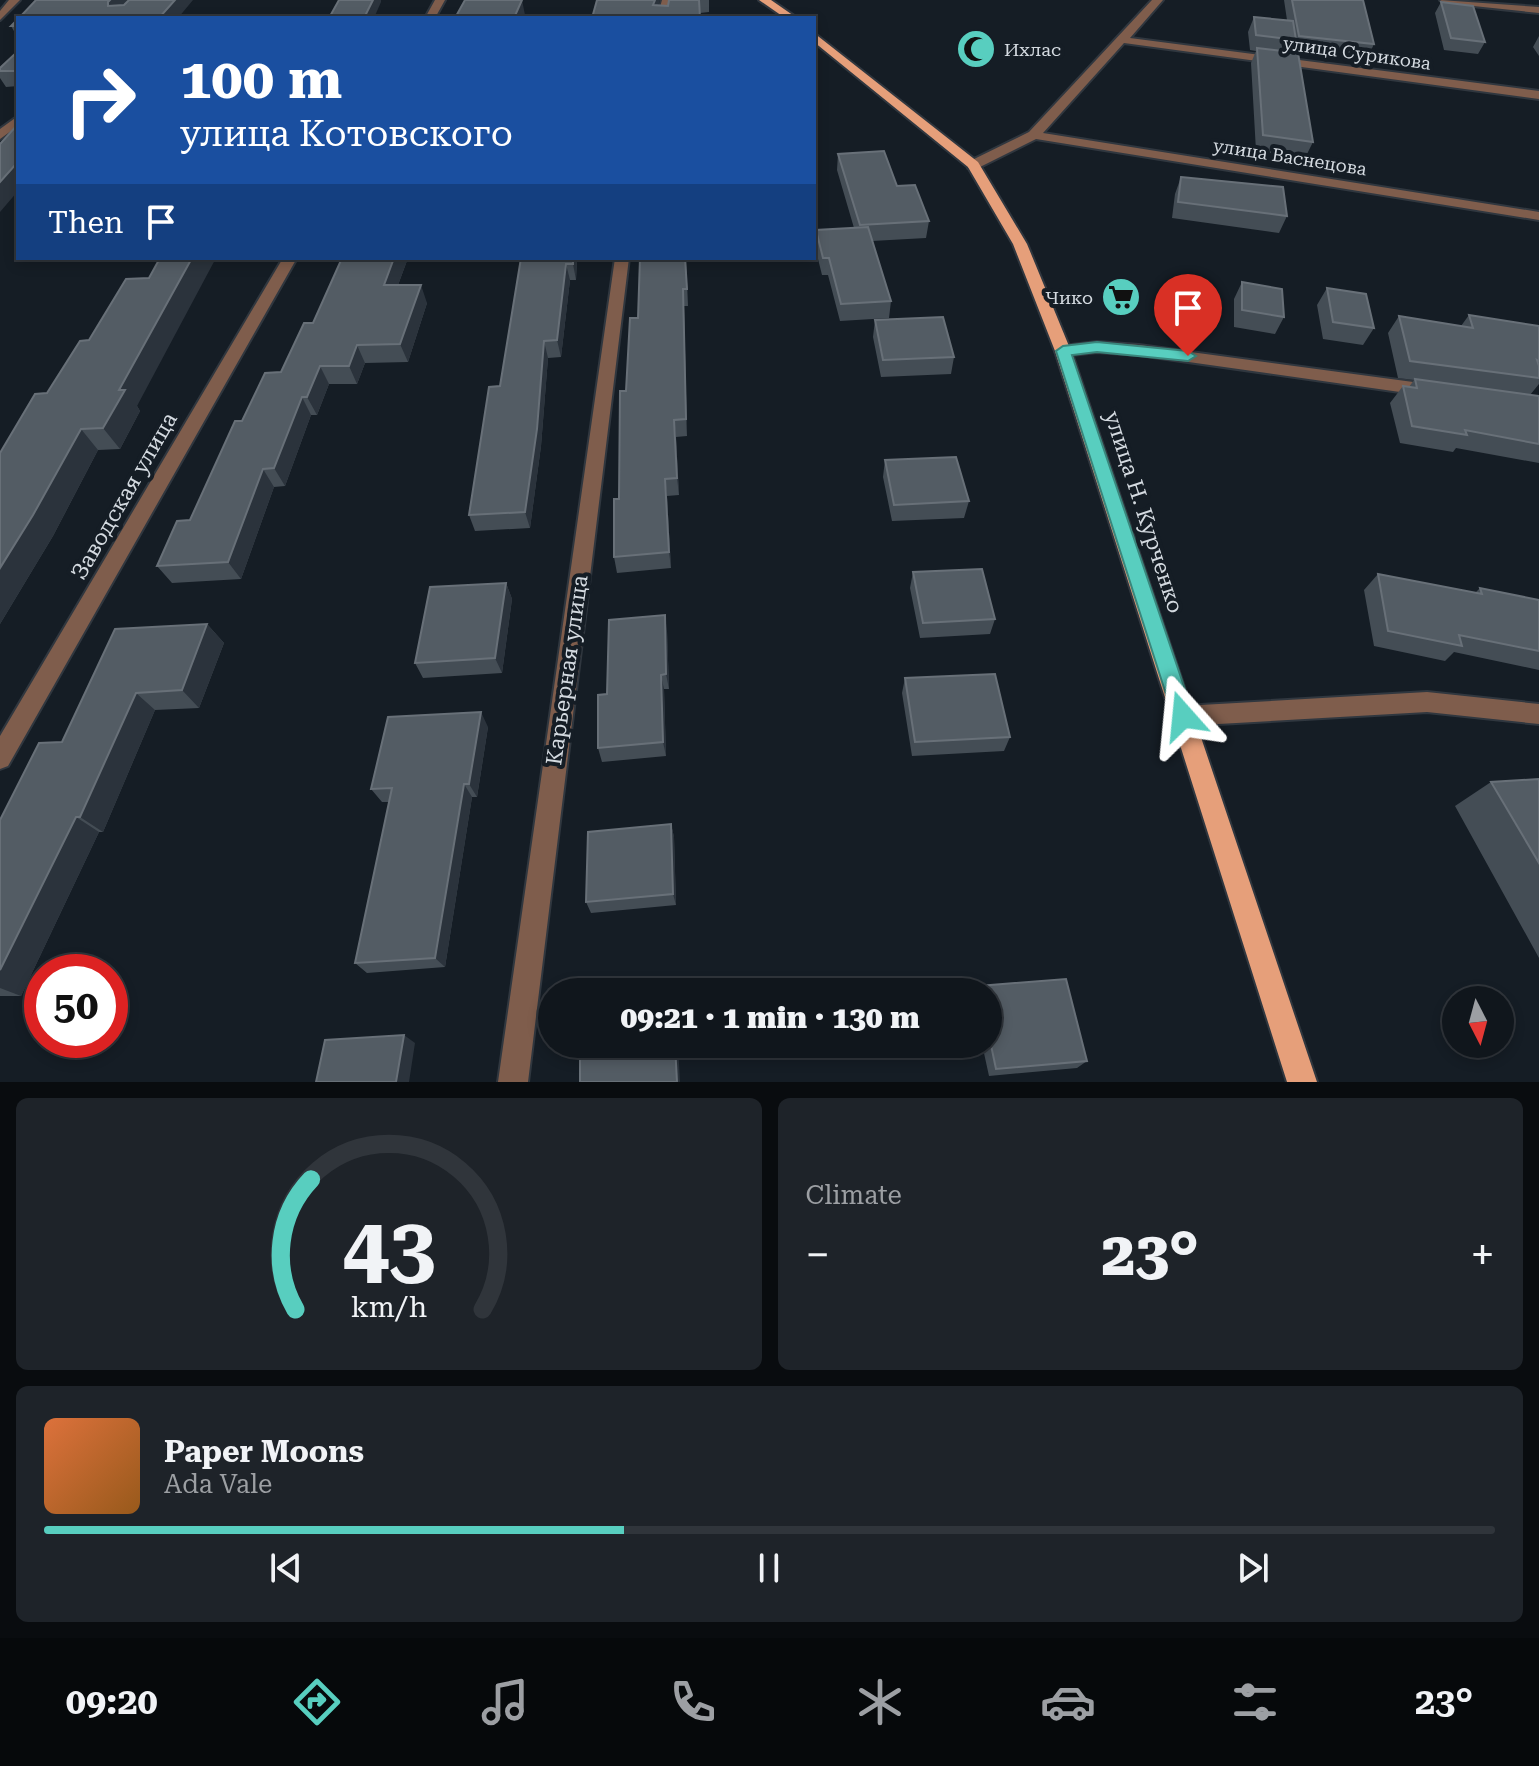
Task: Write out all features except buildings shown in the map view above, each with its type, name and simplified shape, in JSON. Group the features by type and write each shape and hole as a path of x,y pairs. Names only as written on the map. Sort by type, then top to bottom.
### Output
{"main road":[{"path":"764,0 789,16"},
{"name":"улица Н. Курченко","path":"816,38 973,165 1020,244 1063,351 1302,1082"}],"street":[{"path":"0,17 15,0"},
{"path":"973,165 1034,135 1158,0"},
{"path":"1445,0 1539,10"},
{"name":"улица Сурикова","path":"1123,40 1539,95"},
{"path":"0,135 16,122"},
{"name":"улица Васнецова","path":"1034,135 1539,216"},
{"name":"Заводская улица","path":"0,758 289,260"},
{"name":"Карьерная улица","path":"513,1082 622,260"},
{"path":"1063,351 1097,347 1139,350 1442,392"},
{"path":"1183,716 1427,702 1539,714"}],"place":[{"name":"Ихлас","path":"976,49"},
{"name":"Чико","path":"1121,297"}],"route":[{"path":"1183,716 1063,351 1097,347 1188,356"}]}
